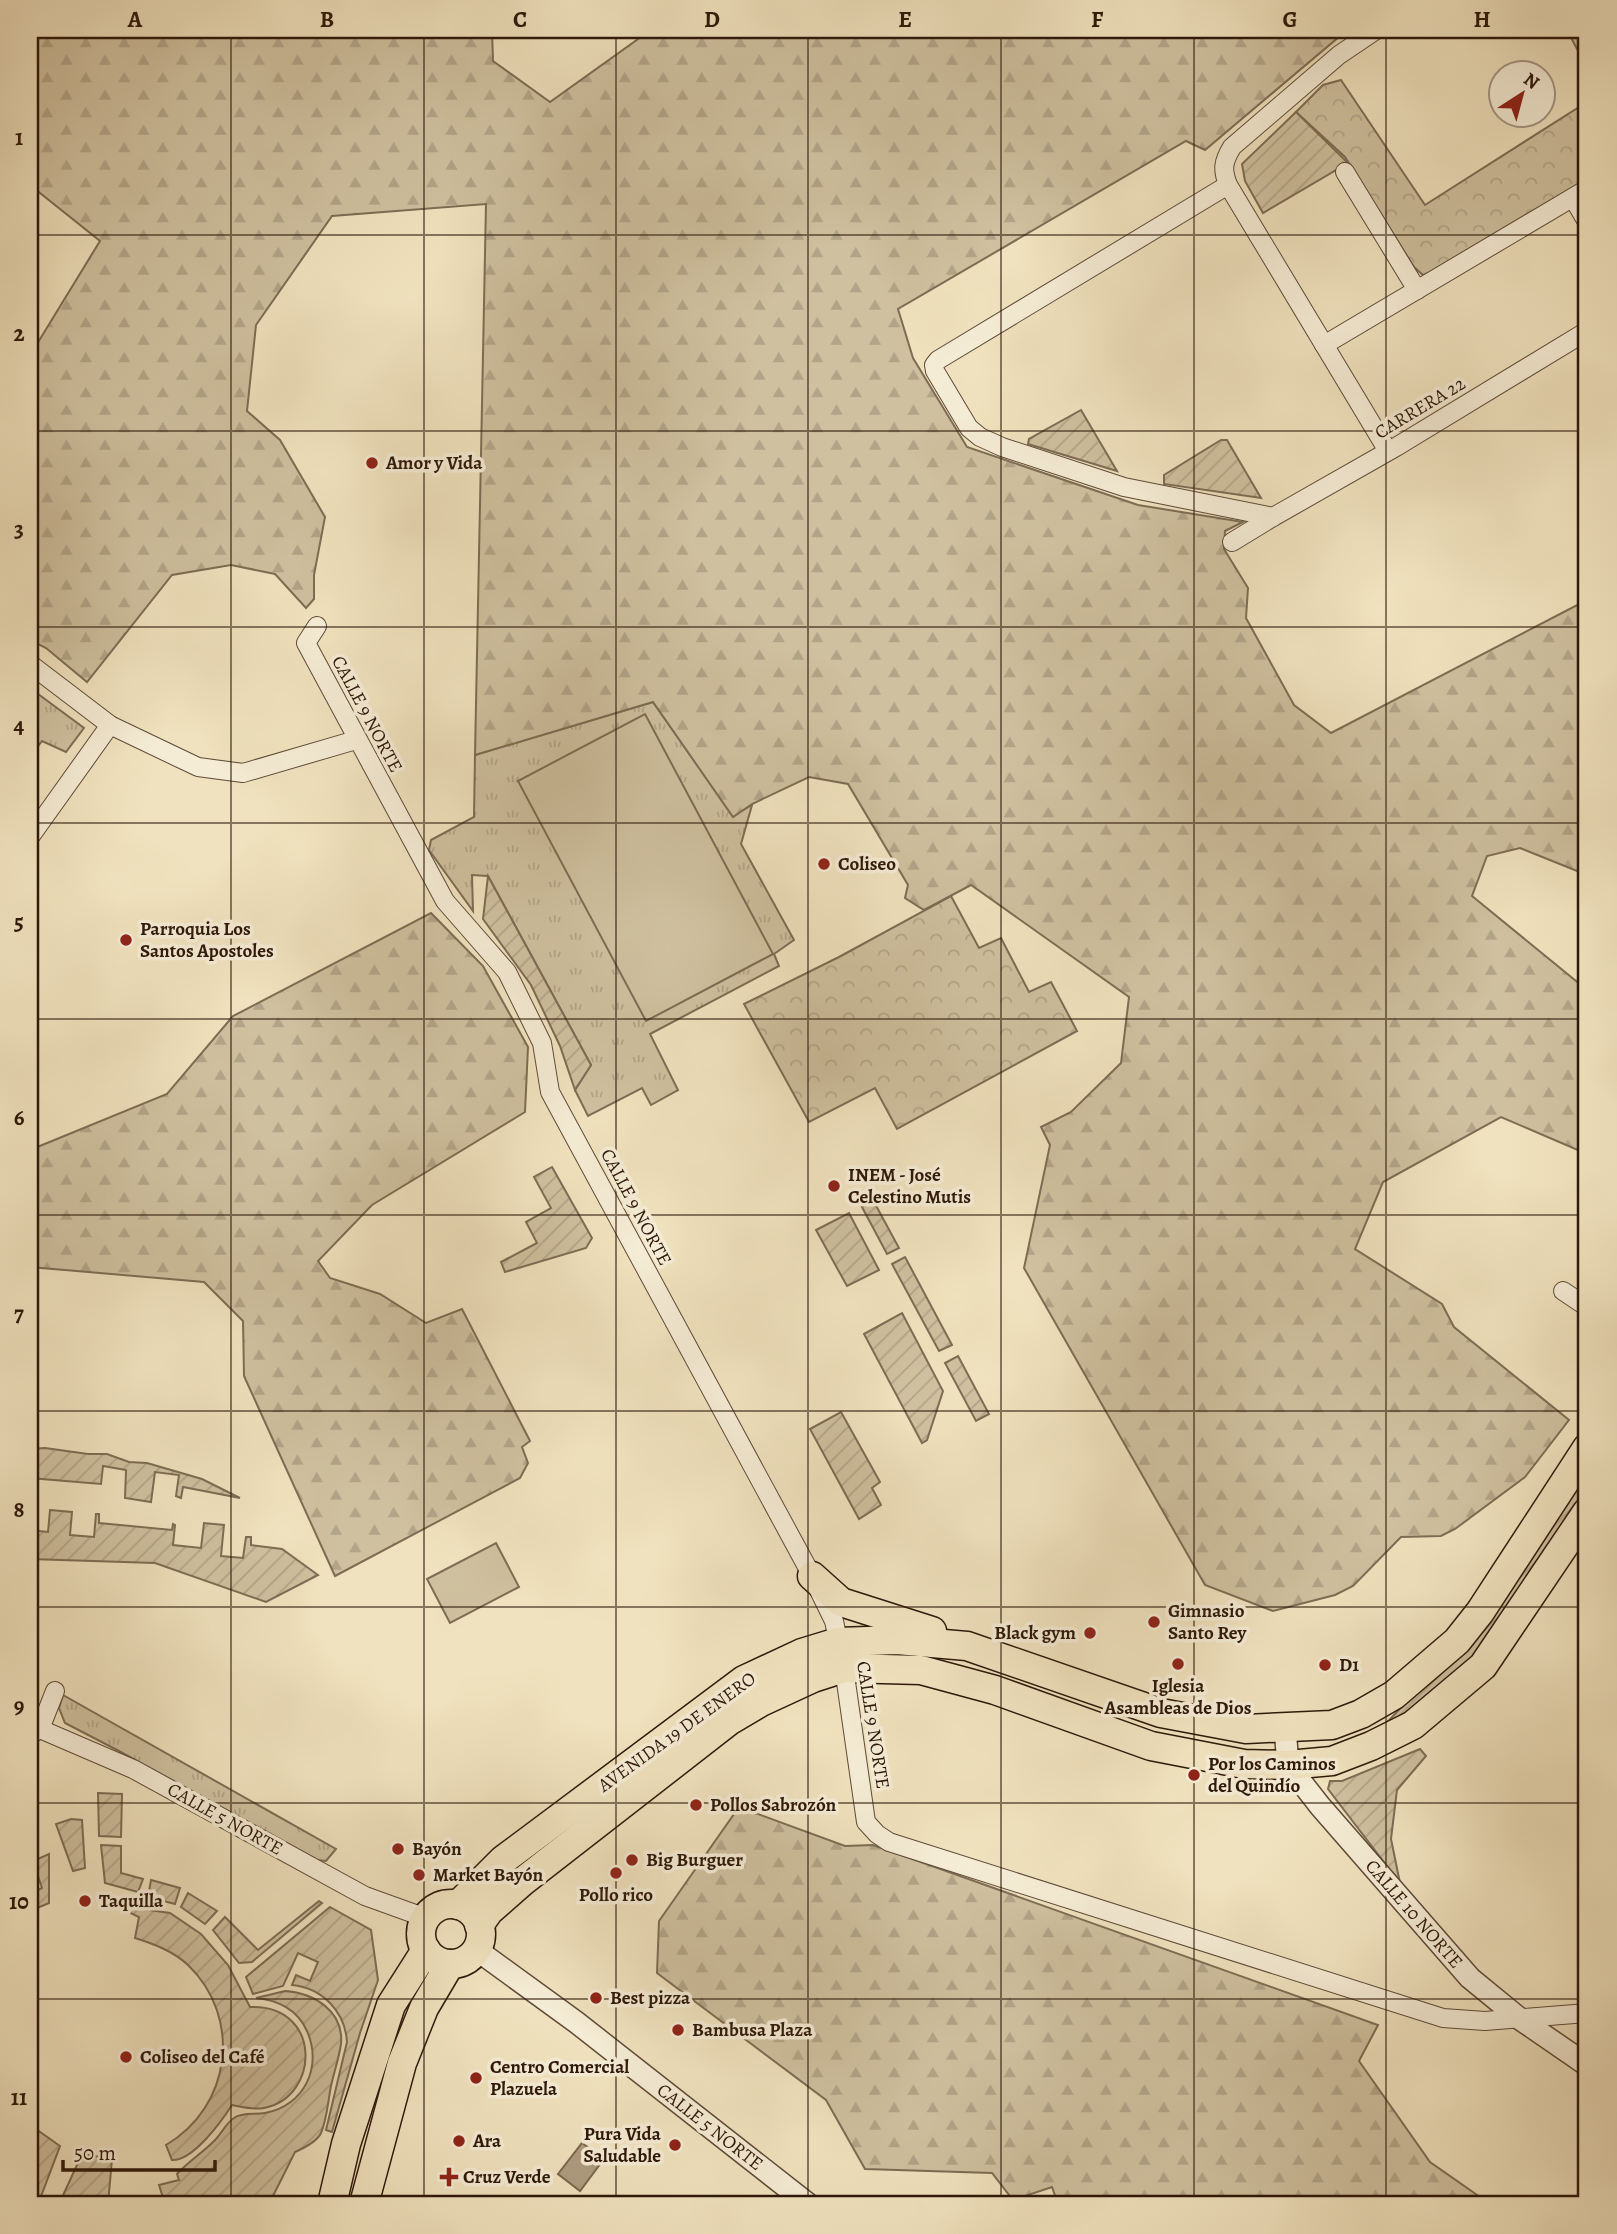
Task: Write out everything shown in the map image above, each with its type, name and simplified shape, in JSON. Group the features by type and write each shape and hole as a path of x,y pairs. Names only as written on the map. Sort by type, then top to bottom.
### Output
{"main road":[{"name":"AVENIDA 19 DE ENERO","path":"478,1938 489,1912 522,1882 729,1721 761,1702 813,1678 841,1655 897,1640 967,1646 1161,1713 1246,1729 1332,1726 1360,1714 1394,1695 1457,1642 1480,1612 1587,1448"},
{"name":"AVENIDA 19 DE ENERO","path":"458,1905 503,1860 744,1680 802,1653 841,1655 921,1670 995,1690 1151,1746 1237,1763 1288,1765 1332,1761 1371,1746 1413,1725 1483,1665 1587,1512"},
{"path":"812,1576 841,1602 872,1614 917,1625 967,1646"},
{"path":"458,1905 472,1913 478,1938 465,1961 438,1957 422,1934 426,1919 440,1907 458,1905"},
{"path":"332,2204 345,2144 391,2005 438,1957"},
{"path":"364,2204 402,2063 424,2008 438,1957"}],"street":[{"path":"1372,30 1232,147 1224,161 1223,170 1228,185 1388,451"},
{"path":"1345,172 1417,290"},
{"path":"1228,185 938,360 934,365 935,371 970,428 980,437 1002,447 1124,487 1273,517"},
{"path":"1324,345 1580,193 1587,222"},
{"name":"CARRERA 22","path":"1232,542 1587,331"},
{"name":"CALLE 9 NORTE","path":"317,626 306,643 356,740 445,901 507,972 542,1043 550,1092 834,1621 866,1822 889,1842 1443,2018 1485,2021 1520,2019"},
{"path":"30,664 110,725 198,767 243,773 356,740"},
{"path":"30,837 110,725"},
{"path":"1563,1290 1587,1307"},
{"path":"35,1732 55,1691"},
{"path":"30,1713 35,1732"},
{"path":"1285,1728 1288,1765"},
{"name":"CALLE 5 NORTE","path":"35,1732 134,1769 365,1896 426,1919"},
{"name":"CALLE 10 NORTE","path":"1288,1765 1320,1806 1470,1978 1520,2019 1587,2065"},
{"name":"CALLE 5 NORTE","path":"478,1938 564,2012 808,2204"},
{"path":"1520,2019 1587,2013"}],"green space":[{"path":"30,30 492,30 493,61 550,102 645,34 644,30 1339,30 1340,36 1205,150 1186,141 898,309 913,358 967,447 1138,505 1243,522 1225,531 1224,549 1248,588 1246,618 1294,705 1331,733 1587,600 1587,875 1520,848 1487,856 1472,896 1587,990 1587,1154 1501,1117 1383,1182 1355,1249 1442,1304 1454,1327 1569,1420 1525,1477 1455,1529 1441,1536 1401,1537 1353,1586 1335,1595 1273,1611 1205,1585 1024,1268 1050,1145 1041,1127 1071,1112 1121,1063 1129,997 971,885 924,910 905,898 908,885 848,784 809,777 752,804 733,817 653,702 475,755 486,204 332,216 256,325 247,411 280,440 325,517 314,575 314,599 306,608 275,574 231,565 172,575 87,682 46,648 30,640 30,347 37,344 100,241 30,185"},
{"path":"1567,30 1587,30 1587,68"},
{"path":"1341,80 1425,205 1543,130 1558,130 1558,120 1587,102 1587,179 1424,276 1414,267 1345,157 1296,112 1323,85"},
{"path":"1296,112 1348,163 1263,213 1245,181 1242,164"},
{"path":"1081,410 1117,471 1028,444 1029,439"},
{"path":"1221,440 1227,440 1261,498 1164,484 1164,475"},
{"path":"30,688 84,728 66,752 42,741 30,757"},
{"path":"653,702 733,816 752,805 741,844 794,940 774,954 779,966 650,1034 678,1090 651,1105 642,1088 588,1116 575,1090 591,1065 488,876 472,875 473,911 429,850 431,840 474,817 475,755"},
{"path":"645,714 773,954 646,1021 518,781"},
{"path":"488,876 591,1065 575,1090 560,1046 531,985 483,919"},
{"path":"951,896 979,948 1001,938 1029,992 1051,982 1077,1031 897,1129 875,1088 809,1122 744,1004 839,957"},
{"path":"431,913 483,966 528,1047 525,1112 372,1205 318,1261 330,1278 380,1294 426,1323 462,1309 530,1441 522,1447 528,1463 520,1478 335,1576 244,1376 243,1321 204,1282 30,1267 30,1150 167,1094 233,1016"},
{"path":"552,1167 592,1238 586,1248 505,1272 501,1262 537,1243 526,1222 551,1208 534,1177"},
{"path":"873,1200 899,1248 887,1254 862,1207"},
{"path":"849,1213 879,1270 847,1286 816,1230"},
{"path":"905,1257 952,1345 939,1351 892,1264"},
{"path":"902,1313 943,1391 927,1440 922,1443 864,1334"},
{"path":"958,1356 989,1414 976,1421 945,1363"},
{"path":"841,1412 880,1482 872,1488 881,1505 859,1519 810,1429"},
{"path":"30,1449 107,1454 129,1462 147,1463 202,1479 240,1498 183,1487 181,1498 176,1496 179,1475 155,1472 151,1502 125,1498 126,1470 103,1466 101,1484 30,1478"},
{"path":"1587,1469 1587,1492 1481,1652 1441,1689 1376,1734 1412,1696"},
{"path":"50,1510 72,1512 70,1535 94,1537 96,1514 99,1514 99,1523 172,1530 173,1524 173,1545 201,1548 204,1523 224,1525 221,1556 243,1558 246,1537 251,1537 251,1545 282,1549 318,1575 266,1602 155,1563 30,1559 30,1530 48,1532"},
{"path":"496,1543 519,1587 450,1623 427,1579"},
{"path":"63,1695 336,1849 326,1861 317,1860 65,1723 59,1708"},
{"path":"1420,1749 1426,1756 1397,1790 1391,1839 1400,1883 1328,1789 1330,1781 1342,1781"},
{"path":"98,1793 122,1794 121,1837 99,1836"},
{"path":"739,1807 845,1846 873,1845 1378,2025 1359,2061 1430,2162 1490,2204 1058,2204 1052,2187 1013,2200 992,2173 865,2169 826,2100 657,1973 659,1921"},
{"path":"71,1819 82,1820 85,1868 73,1871 56,1824"},
{"path":"101,1845 121,1846 121,1873 143,1879 138,1892 105,1883"},
{"path":"49,1854 49,1903 30,1911 30,1894 42,1888 33,1861"},
{"path":"151,1880 180,1888 175,1904 148,1897"},
{"path":"188,1893 217,1911 205,1924 181,1907"},
{"path":"319,1901 322,1903 252,1962 239,1963 213,1930 225,1917 258,1950"},
{"path":"114,1905 170,1913 201,1934 228,1965 250,2007 274,2010 291,2020 301,2035 305,2052 304,2070 296,2087 283,2100 264,2108 232,2105 206,2139 180,2159 172,2160 166,2145 188,2129 205,2108 216,2085 222,2061 222,2035 217,2010 206,1986 188,1965 170,1952 135,1938 139,1917"},
{"path":"330,1907 371,1930 378,1980 332,2132 326,2130 347,2042 345,2031 337,2011 322,1996 292,1985 296,1975 310,1981 318,1962 298,1953 283,1986 253,1994 246,1977"},
{"path":"285,1991 306,1995 325,2006 338,2022 341,2032 341,2044 321,2133 313,2142 295,2152 269,2204 165,2204 159,2185 179,2180 177,2174 216,2139 231,2120 241,2115 279,2109 300,2093 307,2083 313,2058 303,2024 286,2007 256,1998"},
{"path":"30,2122 60,2146 40,2199 30,2198"},
{"path":"82,2154 112,2159 108,2204 59,2204"}],"shaded area":[{"path":"582,2143 604,2159 580,2191 558,2174"}],"place":[{"name":"Amor y Vida","path":"372,463"},
{"name":"Coliseo","path":"824,864"},
{"name":"Parroquia Los Santos Apostoles","path":"126,940"},
{"name":"INEM - José Celestino Mutis","path":"834,1186"},
{"name":"Gimnasio Santo Rey","path":"1154,1622"},
{"name":"Black gym","path":"1090,1633"},
{"name":"Iglesia Asambleas de Dios","path":"1178,1664"},
{"name":"D1","path":"1325,1665"},
{"name":"Por los Caminos del Quindío","path":"1194,1775"},
{"name":"Pollos Sabrozón","path":"696,1805"},
{"name":"Bayón","path":"398,1849"},
{"name":"Big Burguer","path":"632,1860"},
{"name":"Pollo rico","path":"616,1873"},
{"name":"Market Bayón","path":"419,1875"},
{"name":"Taquilla","path":"85,1901"},
{"name":"Best pizza","path":"596,1998"},
{"name":"Bambusa Plaza","path":"678,2030"},
{"name":"Coliseo del Café","path":"126,2057"},
{"name":"Centro Comercial Plazuela","path":"476,2078"},
{"name":"Ara","path":"459,2141"},
{"name":"Pura Vida Saludable","path":"675,2145"},
{"name":"Cruz Verde","path":"449,2177"}]}
